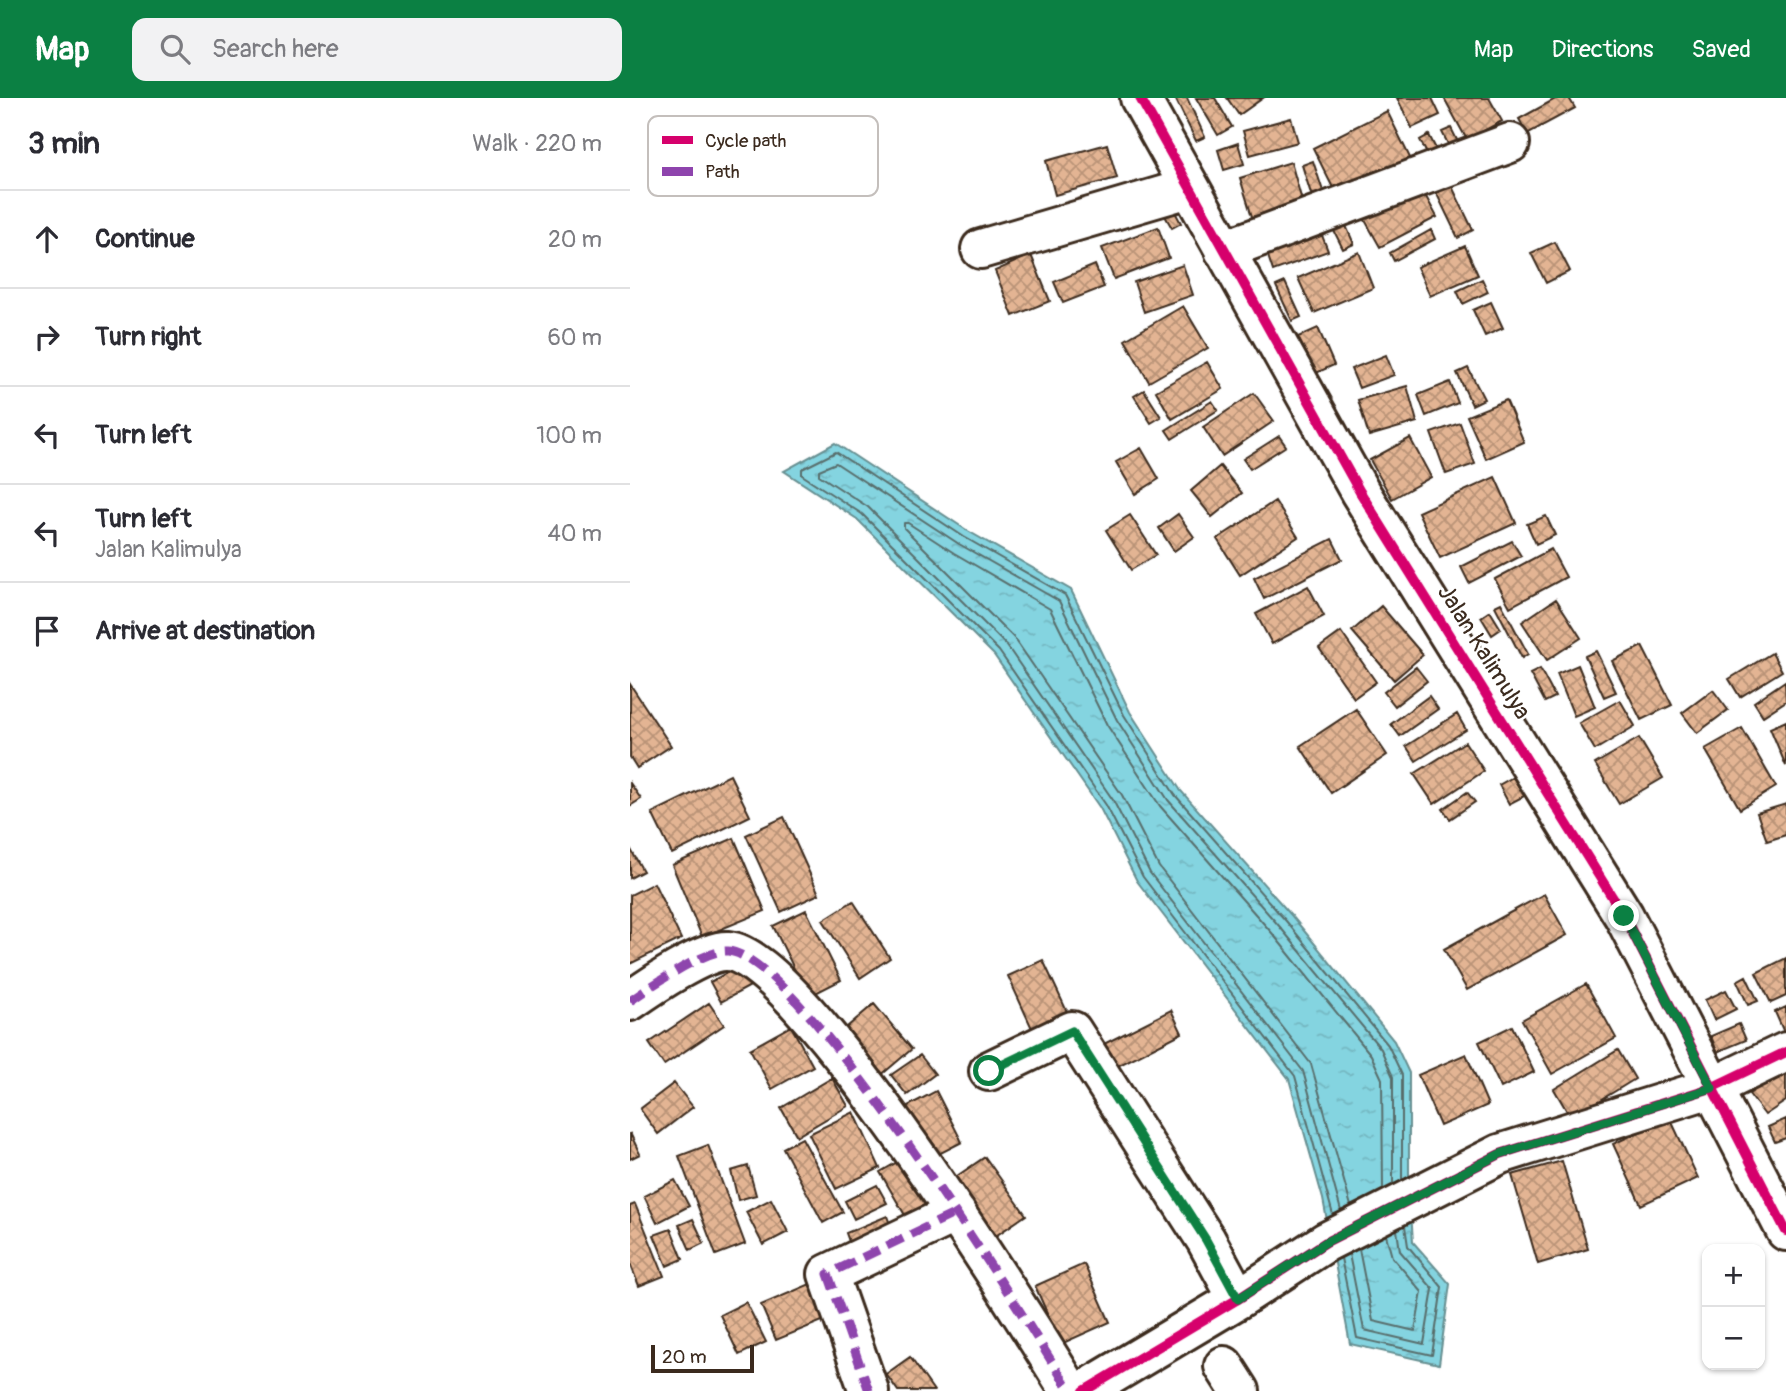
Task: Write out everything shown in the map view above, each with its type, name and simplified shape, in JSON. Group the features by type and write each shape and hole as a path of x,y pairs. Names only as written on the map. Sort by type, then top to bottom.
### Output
{"street":[{"name":"Jalan Kalimulya","path":"1140,98 1360,492 1624,916 1786,1231"},
{"path":"1224,250 1510,143"},
{"path":"981,249 1189,188"},
{"path":"630,1001 708,954 725,951 737,953 768,972 827,1037 887,1115 998,1274 1070,1391"},
{"path":"989,1071 1072,1031 1206,1240 1238,1299"},
{"path":"1084,1391 1238,1299 1326,1242 1500,1154 1712,1088 1786,1052"},
{"path":"869,1391 828,1273 956,1213"}],"water":[{"path":"835,443 968,531 1071,590 1130,712 1181,791 1292,916 1394,1041 1409,1073 1409,1180 1413,1242 1450,1284 1439,1364 1350,1344 1323,1199 1289,1079 1137,881 1100,808 994,655 857,519 784,471"}],"building":[{"path":"1175,98 1187,98 1205,137 1196,141"},
{"path":"1196,98 1215,98 1232,127 1218,135"},
{"path":"1227,98 1263,98 1239,115"},
{"path":"1397,98 1432,98 1440,115 1412,128"},
{"path":"1444,98 1489,98 1502,121 1467,140"},
{"path":"1557,98 1569,98 1575,108 1527,134 1519,119"},
{"path":"1387,111 1414,166 1340,202 1313,148"},
{"path":"1291,118 1298,142 1250,155 1243,131"},
{"path":"1451,128 1461,148 1452,152 1442,132"},
{"path":"1429,135 1439,155 1430,160 1420,140"},
{"path":"1238,143 1244,164 1224,170 1218,150"},
{"path":"1107,144 1117,178 1055,195 1046,161"},
{"path":"1313,161 1328,206 1316,210 1302,165"},
{"path":"1291,162 1304,208 1254,223 1240,178"},
{"path":"1447,176 1473,230 1458,238 1432,184"},
{"path":"1418,182 1437,217 1380,247 1361,213"},
{"path":"1167,197 1181,223 1172,228 1157,202"},
{"path":"1343,219 1354,244 1343,249 1331,225"},
{"path":"1318,225 1328,251 1273,271 1264,244"},
{"path":"1158,227 1169,258 1114,279 1102,248"},
{"path":"1431,230 1435,239 1394,261 1390,253"},
{"path":"1555,242 1570,271 1546,283 1531,253"},
{"path":"1465,246 1478,275 1430,296 1417,267"},
{"path":"1359,252 1373,288 1314,313 1298,278"},
{"path":"1031,255 1050,301 1013,316 995,271"},
{"path":"1095,265 1104,287 1063,303 1054,282"},
{"path":"1183,265 1193,295 1144,312 1134,282"},
{"path":"1482,279 1488,292 1463,304 1457,291"},
{"path":"1285,282 1301,317 1292,321 1276,286"},
{"path":"1491,302 1503,328 1485,336 1473,310"},
{"path":"1183,306 1208,348 1149,382 1125,340"},
{"path":"1318,328 1334,365 1314,374 1298,337"},
{"path":"1386,355 1394,375 1359,388 1351,369"},
{"path":"1207,362 1223,389 1172,419 1156,391"},
{"path":"1468,368 1484,399 1472,405 1457,373"},
{"path":"1450,382 1458,403 1426,416 1418,395"},
{"path":"1407,386 1417,422 1369,436 1358,400"},
{"path":"1144,390 1161,417 1151,423 1134,396"},
{"path":"1254,393 1274,421 1222,456 1203,427"},
{"path":"1506,400 1524,442 1486,459 1467,416"},
{"path":"1212,401 1218,410 1172,439 1166,430"},
{"path":"1460,423 1475,464 1446,474 1431,433"},
{"path":"1279,436 1286,446 1250,469 1243,459"},
{"path":"1410,438 1431,477 1392,499 1370,460"},
{"path":"1141,448 1159,479 1135,494 1116,462"},
{"path":"1220,466 1242,493 1212,517 1191,491"},
{"path":"1495,477 1516,523 1440,558 1418,512"},
{"path":"1275,501 1298,537 1240,575 1217,539"},
{"path":"1178,514 1194,537 1174,551 1159,528"},
{"path":"1130,515 1156,555 1131,570 1106,530"},
{"path":"1546,516 1555,535 1536,544 1527,524"},
{"path":"1332,539 1342,559 1264,599 1254,578"},
{"path":"1512,541 1521,556 1469,583 1461,567"},
{"path":"1551,549 1566,577 1510,607 1495,579"},
{"path":"1308,586 1324,616 1272,644 1256,614"},
{"path":"1556,599 1581,638 1547,660 1522,622"},
{"path":"1501,603 1528,654 1522,658 1495,606"},
{"path":"1381,606 1423,655 1394,680 1352,631"},
{"path":"1490,611 1501,629 1492,635 1481,617"},
{"path":"1341,632 1376,682 1354,698 1319,648"},
{"path":"1642,646 1672,705 1641,720 1612,661"},
{"path":"1596,651 1616,692 1604,697 1585,656"},
{"path":"1772,653 1782,671 1740,697 1729,679"},
{"path":"1578,665 1595,707 1574,716 1557,674"},
{"path":"1416,667 1427,681 1395,706 1384,692"},
{"path":"1540,669 1555,697 1545,702 1530,674"},
{"path":"1785,681 1786,701 1763,716 1754,702"},
{"path":"630,684 671,746 637,768 630,757"},
{"path":"1713,690 1728,710 1697,733 1682,713"},
{"path":"1429,696 1438,709 1400,736 1391,724"},
{"path":"1620,700 1635,726 1595,750 1579,723"},
{"path":"1356,709 1387,755 1331,793 1300,746"},
{"path":"1457,714 1466,730 1416,761 1406,746"},
{"path":"1786,721 1786,766 1770,728"},
{"path":"1742,728 1776,787 1740,809 1705,749"},
{"path":"1639,738 1663,778 1619,804 1595,764"},
{"path":"1465,742 1484,771 1434,804 1414,774"},
{"path":"730,775 750,816 672,854 652,813"},
{"path":"1513,777 1524,796 1509,804 1499,785"},
{"path":"630,783 641,799 630,806"},
{"path":"1467,792 1475,802 1450,819 1443,809"},
{"path":"1786,804 1786,835 1767,841 1757,813"},
{"path":"784,817 819,894 781,912 746,835"},
{"path":"734,838 765,911 702,937 672,865"},
{"path":"630,848 643,871 630,878"},
{"path":"654,883 681,939 630,964 630,895"},
{"path":"1544,894 1567,935 1467,990 1444,949"},
{"path":"853,901 890,958 860,978 823,920"},
{"path":"806,910 841,980 808,997 773,926"},
{"path":"1786,958 1786,996 1771,1003 1756,973"},
{"path":"1043,960 1070,1018 1035,1035 1008,976"},
{"path":"743,964 754,984 721,1002 710,982"},
{"path":"1746,976 1758,1001 1748,1005 1737,981"},
{"path":"1586,984 1616,1038 1552,1074 1522,1020"},
{"path":"1726,990 1736,1009 1714,1020 1705,1000"},
{"path":"709,1003 724,1025 664,1065 649,1043"},
{"path":"874,1004 912,1049 873,1082 835,1037"},
{"path":"1786,1007 1786,1037 1775,1012"},
{"path":"1171,1010 1182,1033 1108,1071 1096,1048"},
{"path":"1739,1024 1746,1040 1717,1052 1711,1036"},
{"path":"791,1026 813,1066 772,1089 750,1049"},
{"path":"1512,1026 1534,1072 1501,1088 1479,1042"},
{"path":"1618,1050 1635,1079 1571,1118 1554,1089"},
{"path":"1466,1054 1488,1105 1440,1126 1418,1075"},
{"path":"920,1055 935,1074 907,1095 891,1075"},
{"path":"1782,1071 1786,1076 1786,1101 1765,1115 1749,1094"},
{"path":"832,1078 848,1106 797,1136 781,1108"},
{"path":"674,1083 693,1107 658,1134 640,1109"},
{"path":"936,1091 962,1142 931,1158 906,1107"},
{"path":"854,1112 880,1168 836,1189 809,1134"},
{"path":"1670,1118 1698,1178 1641,1205 1613,1144"},
{"path":"1786,1119 1786,1138 1775,1142 1768,1127"},
{"path":"630,1133 640,1154 630,1159"},
{"path":"802,1138 843,1212 823,1223 783,1148"},
{"path":"708,1145 745,1244 716,1255 679,1156"},
{"path":"906,1157 936,1210 910,1224 880,1172"},
{"path":"985,1157 1026,1215 994,1237 954,1178"},
{"path":"1562,1161 1588,1249 1538,1264 1512,1175"},
{"path":"748,1166 756,1195 738,1200 731,1171"},
{"path":"675,1180 689,1206 657,1223 644,1196"},
{"path":"877,1185 887,1203 854,1219 845,1201"},
{"path":"771,1199 788,1232 763,1245 746,1212"},
{"path":"635,1204 664,1276 639,1286 630,1263 630,1206"},
{"path":"887,1216 892,1230 851,1247 846,1233"},
{"path":"693,1219 704,1243 690,1250 679,1225"},
{"path":"671,1229 683,1259 667,1266 654,1235"},
{"path":"1084,1264 1110,1322 1061,1344 1035,1286"},
{"path":"822,1279 837,1315 776,1340 761,1305"},
{"path":"746,1302 766,1342 739,1355 720,1315"},
{"path":"910,1357 934,1391 898,1391 886,1374"}],"marked path":[{"path":"630,1001 692,962 718,952 728,951 762,969 806,1012 909,1146 1008,1292 1070,1391"},
{"path":"869,1391 828,1274 956,1213"}],"cycle path":[{"path":"1140,98 1360,492 1624,916 1786,1231"},
{"path":"1084,1391 1238,1299 1326,1242 1500,1154 1711,1088 1786,1052"}],"route":[{"path":"989,1071 1072,1031 1206,1240 1238,1299 1326,1242 1500,1154 1712,1088 1624,916"}]}
